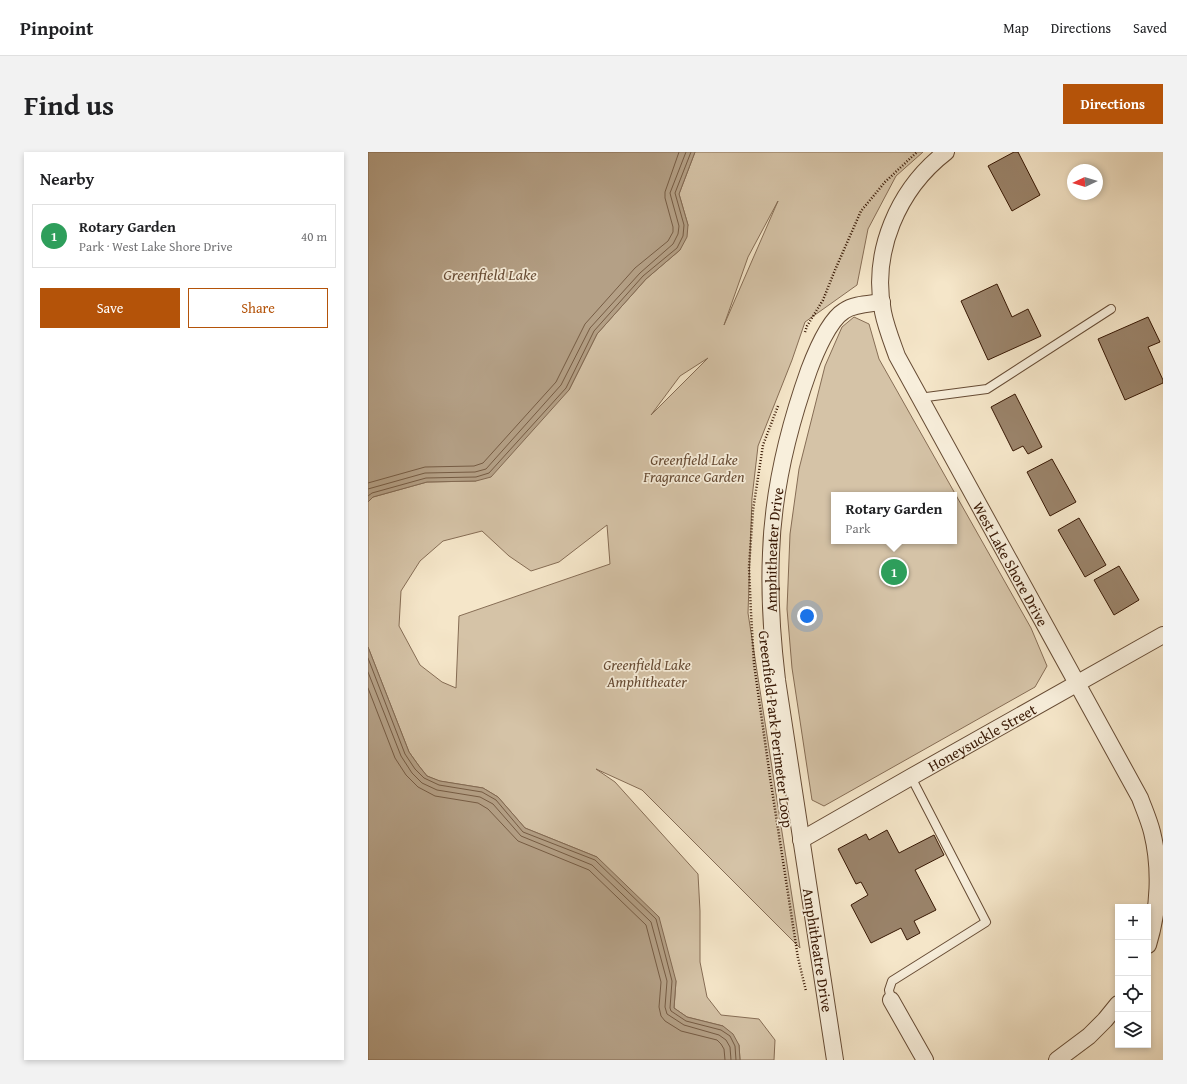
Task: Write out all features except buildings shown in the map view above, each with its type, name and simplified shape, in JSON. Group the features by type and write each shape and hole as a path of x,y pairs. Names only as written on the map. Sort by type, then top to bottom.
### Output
{"street":[{"name":"West Lake Shore Drive","path":"946,152 937,159 916,181 904,198 891,223 883,250 880,277 883,313 897,356 919,398 1140,798 1147,815 1156,855 1158,884 1154,939"},
{"name":"Amphitheater Drive","path":"801,840 776,680 772,633 770,589 775,505 781,468 792,422 803,388 822,339 842,311 852,307 882,302"},
{"name":"Honeysuckle Street","path":"801,840 1163,635"},
{"name":"Amphitheatre Drive","path":"801,840 835,1060"},
{"path":"891,1000 924,1060"},
{"path":"1057,1060 1090,1036 1115,1008"}],"lane":[{"path":"919,398 987,389 1112,309"},
{"path":"891,1000 889,990 892,981 986,922 911,777"}],"path":[{"path":"803,338 807,326 823,300 861,212 885,182 917,152"},
{"name":"Greenfield Park Perimeter Loop","path":"778,404 763,445 754,510 749,567 751,613 754,664 798,958 807,995"}],"green space":[{"path":"695,152 923,152 896,176 868,229 857,285 805,322 792,360 758,446 752,498 748,613 800,948 642,790 596,769 615,782 698,874 700,962 707,997 721,1015 759,1019 775,1040 774,1060 740,1060 739,1045 723,1026 687,1017 674,1008 676,981 597,857 525,828 498,797 483,788 439,781 427,776 409,752 368,647 368,502 373,497 427,482 476,481 569,390 597,334 646,279 680,250 688,225 679,194","holes":["778,201 724,325 748,257","708,358 651,415 680,376","607,525 610,564 459,616 456,688 442,682 420,665 399,626 401,591 420,561 443,541 482,531 509,556 531,571 559,562"]},
{"path":"854,317 869,324 879,359 954,492 831,492 831,544 957,544 957,497 1031,628 1047,666 1035,687 824,806 812,800 792,668 787,609 790,534 799,469 825,366 842,327"}],"water":[{"name":"Greenfield Lake","path":"368,152 695,152 679,194 688,225 687,237 680,250 646,279 597,334 569,390 491,477 476,481 427,482 373,497 368,502"},
{"path":"368,647 409,752 427,776 440,781 483,788 498,797 525,828 597,857 659,917 676,981 674,1008 687,1017 723,1026 733,1034 739,1045 740,1060 368,1060"}],"place":[{"name":"Rotary Garden","path":"894,572"}],"park label":[{"name":"Greenfield Lake Fragrance Garden","path":"694,468"},
{"name":"Greenfield Lake Amphitheater","path":"647,672"}]}
